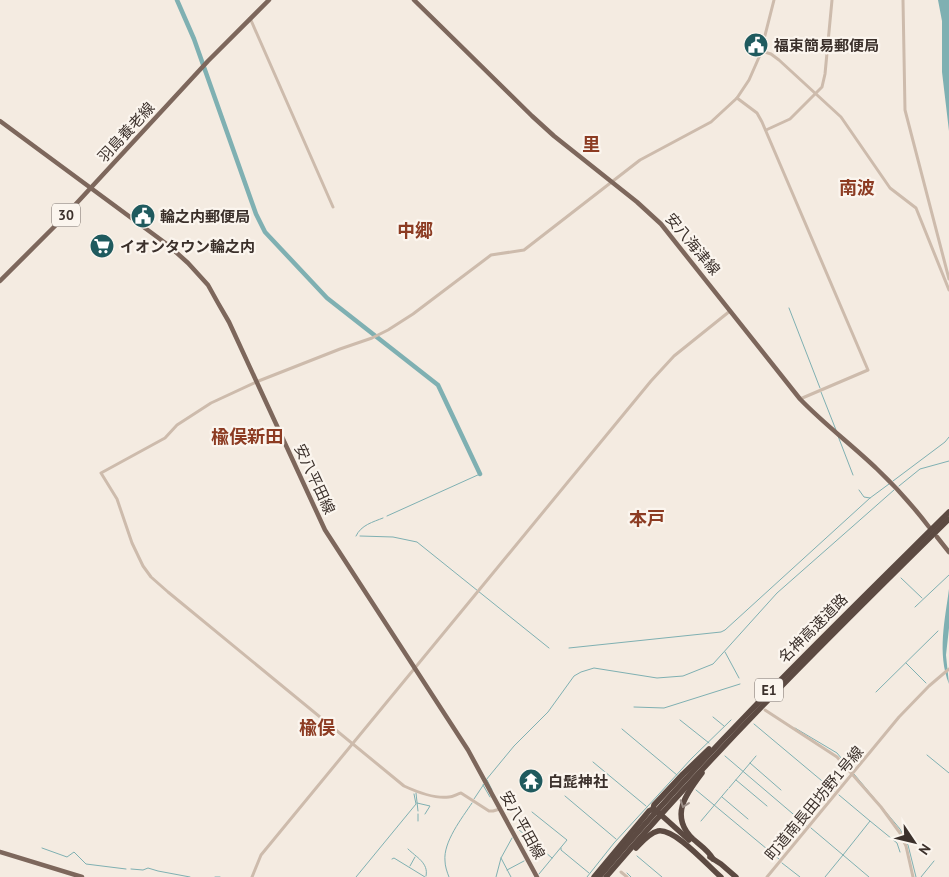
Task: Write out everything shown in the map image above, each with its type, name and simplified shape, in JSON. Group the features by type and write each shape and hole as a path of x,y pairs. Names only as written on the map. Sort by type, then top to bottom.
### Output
{"highway":[{"name":"名神高速道路","path":"599,877 698,766 778,681 949,512"},
{"name":"名神高速道路","path":"608,877 655,820 744,723 809,656 949,519"},
{"path":"594,877 616,849 649,812 653,810 654,805 683,774 778,681"},
{"path":"713,859 685,830 681,822 681,808 684,799 695,782 744,723"},
{"path":"653,810 682,836 736,877"},
{"path":"608,877 649,836 663,831 676,837 720,876"},
{"path":"682,836 720,876"}],"main road":[{"name":"羽島養老線","path":"0,281 91,188 204,65 269,0"},
{"name":"安八海津線","path":"414,0 554,136 637,202 661,224 800,399 895,486 929,527"},
{"name":"安八平田線","path":"0,121 168,245 208,285 229,322 325,530 460,737 537,877"},
{"path":"937,537 949,552"},
{"path":"0,852 82,877"}],"street":[{"path":"500,809 494,812 489,811 461,793 451,798 439,797 404,786 151,577 138,559 117,499 101,473 165,438 177,426 200,409 256,382 372,338 388,330 413,314 491,256 526,249 640,160 711,122 737,98 750,80 761,51 774,0"},
{"path":"766,130 790,119 822,87 832,0"},
{"path":"903,0 905,110 949,280"},
{"path":"250,18 333,207"},
{"path":"761,51 771,54 779,60 841,117 890,188 916,208 949,290"},
{"path":"737,98 757,113 766,130 868,370 800,399"},
{"path":"252,877 261,855 662,369 685,346 731,311"},
{"name":"町道南長田坊野1号線","path":"767,877 911,704 949,669"},
{"path":"765,710 833,753 852,774 881,807 900,833 906,846 914,877"},
{"path":"621,872 627,877"}],"water":[{"path":"938,0 949,0 949,131 942,72 942,21"},
{"path":"949,589 949,628 946,655 949,684 943,660 943,648"}],"waterway":[{"path":"177,0 194,39 256,214 265,232 327,298 438,385 480,474"},
{"path":"789,308 820,388"},
{"path":"821,392 836,430"},
{"path":"838,436 853,475"},
{"path":"893,481 949,437"},
{"path":"899,486 920,469 949,461"},
{"path":"387,516 480,474"},
{"path":"569,648 721,632 725,630 870,498 889,484"},
{"path":"859,490 864,497 870,498"},
{"path":"486,780 514,746 548,712 574,676 581,672 594,668 657,678 683,676 713,664 777,593 894,490"},
{"path":"356,536 364,527 383,518"},
{"path":"360,536 393,537 417,542 549,648"},
{"path":"915,607 949,575"},
{"path":"901,578 922,598"},
{"path":"876,692 938,631"},
{"path":"725,652 739,678"},
{"path":"906,663 926,683"},
{"path":"634,707 664,708 740,684"},
{"path":"713,717 724,726"},
{"path":"680,720 709,743"},
{"path":"587,877 614,843 692,758 731,720"},
{"path":"754,724 834,791"},
{"path":"795,728 837,753 852,771"},
{"path":"622,729 677,775"},
{"path":"927,755 949,773"},
{"path":"725,756 806,825"},
{"path":"729,788 756,756"},
{"path":"593,762 646,806"},
{"path":"750,763 781,790"},
{"path":"854,774 900,829 908,845 916,877"},
{"path":"487,780 492,790"},
{"path":"736,780 767,806"},
{"path":"474,799 484,784"},
{"path":"483,785 490,797"},
{"path":"701,821 728,789"},
{"path":"696,790 779,859"},
{"path":"416,793 418,811"},
{"path":"356,877 416,804 414,794"},
{"path":"839,795 870,821"},
{"path":"565,796 616,839"},
{"path":"722,797 748,819"},
{"path":"417,803 430,806 425,814"},
{"path":"449,877 445,863 447,846 454,830 472,803"},
{"path":"532,812 567,840 539,874"},
{"path":"418,814 418,821"},
{"path":"811,828 843,855 870,821 897,843 900,852"},
{"path":"518,829 552,858"},
{"path":"496,877 501,858 512,838"},
{"path":"42,848 67,857 74,852 86,864 126,869"},
{"path":"561,848 589,873"},
{"path":"408,849 424,864 426,876"},
{"path":"825,877 843,855 869,877"},
{"path":"637,856 662,877"},
{"path":"410,866 415,857"},
{"path":"392,859 394,858 425,877"},
{"path":"501,858 511,877"},
{"path":"507,870 524,861"},
{"path":"921,877 934,861"},
{"path":"782,863 800,877"},
{"path":"131,869 143,870 148,868 190,877"},
{"path":"627,873 631,877"},
{"path":"215,877 220,877"}],"place":[{"name":"福束簡易郵便局","path":"756,45"},
{"name":"輪之内郵便局","path":"143,216"},
{"name":"イオンタウン輪之内","path":"102,246"},
{"name":"白髭神社","path":"531,781"}],"district":[{"name":"里","path":"591,144"},
{"name":"南波","path":"857,187"},
{"name":"中郷","path":"415,230"},
{"name":"楡俣新田","path":"247,436"},
{"name":"本戸","path":"647,518"},
{"name":"楡俣","path":"317,727"}]}
